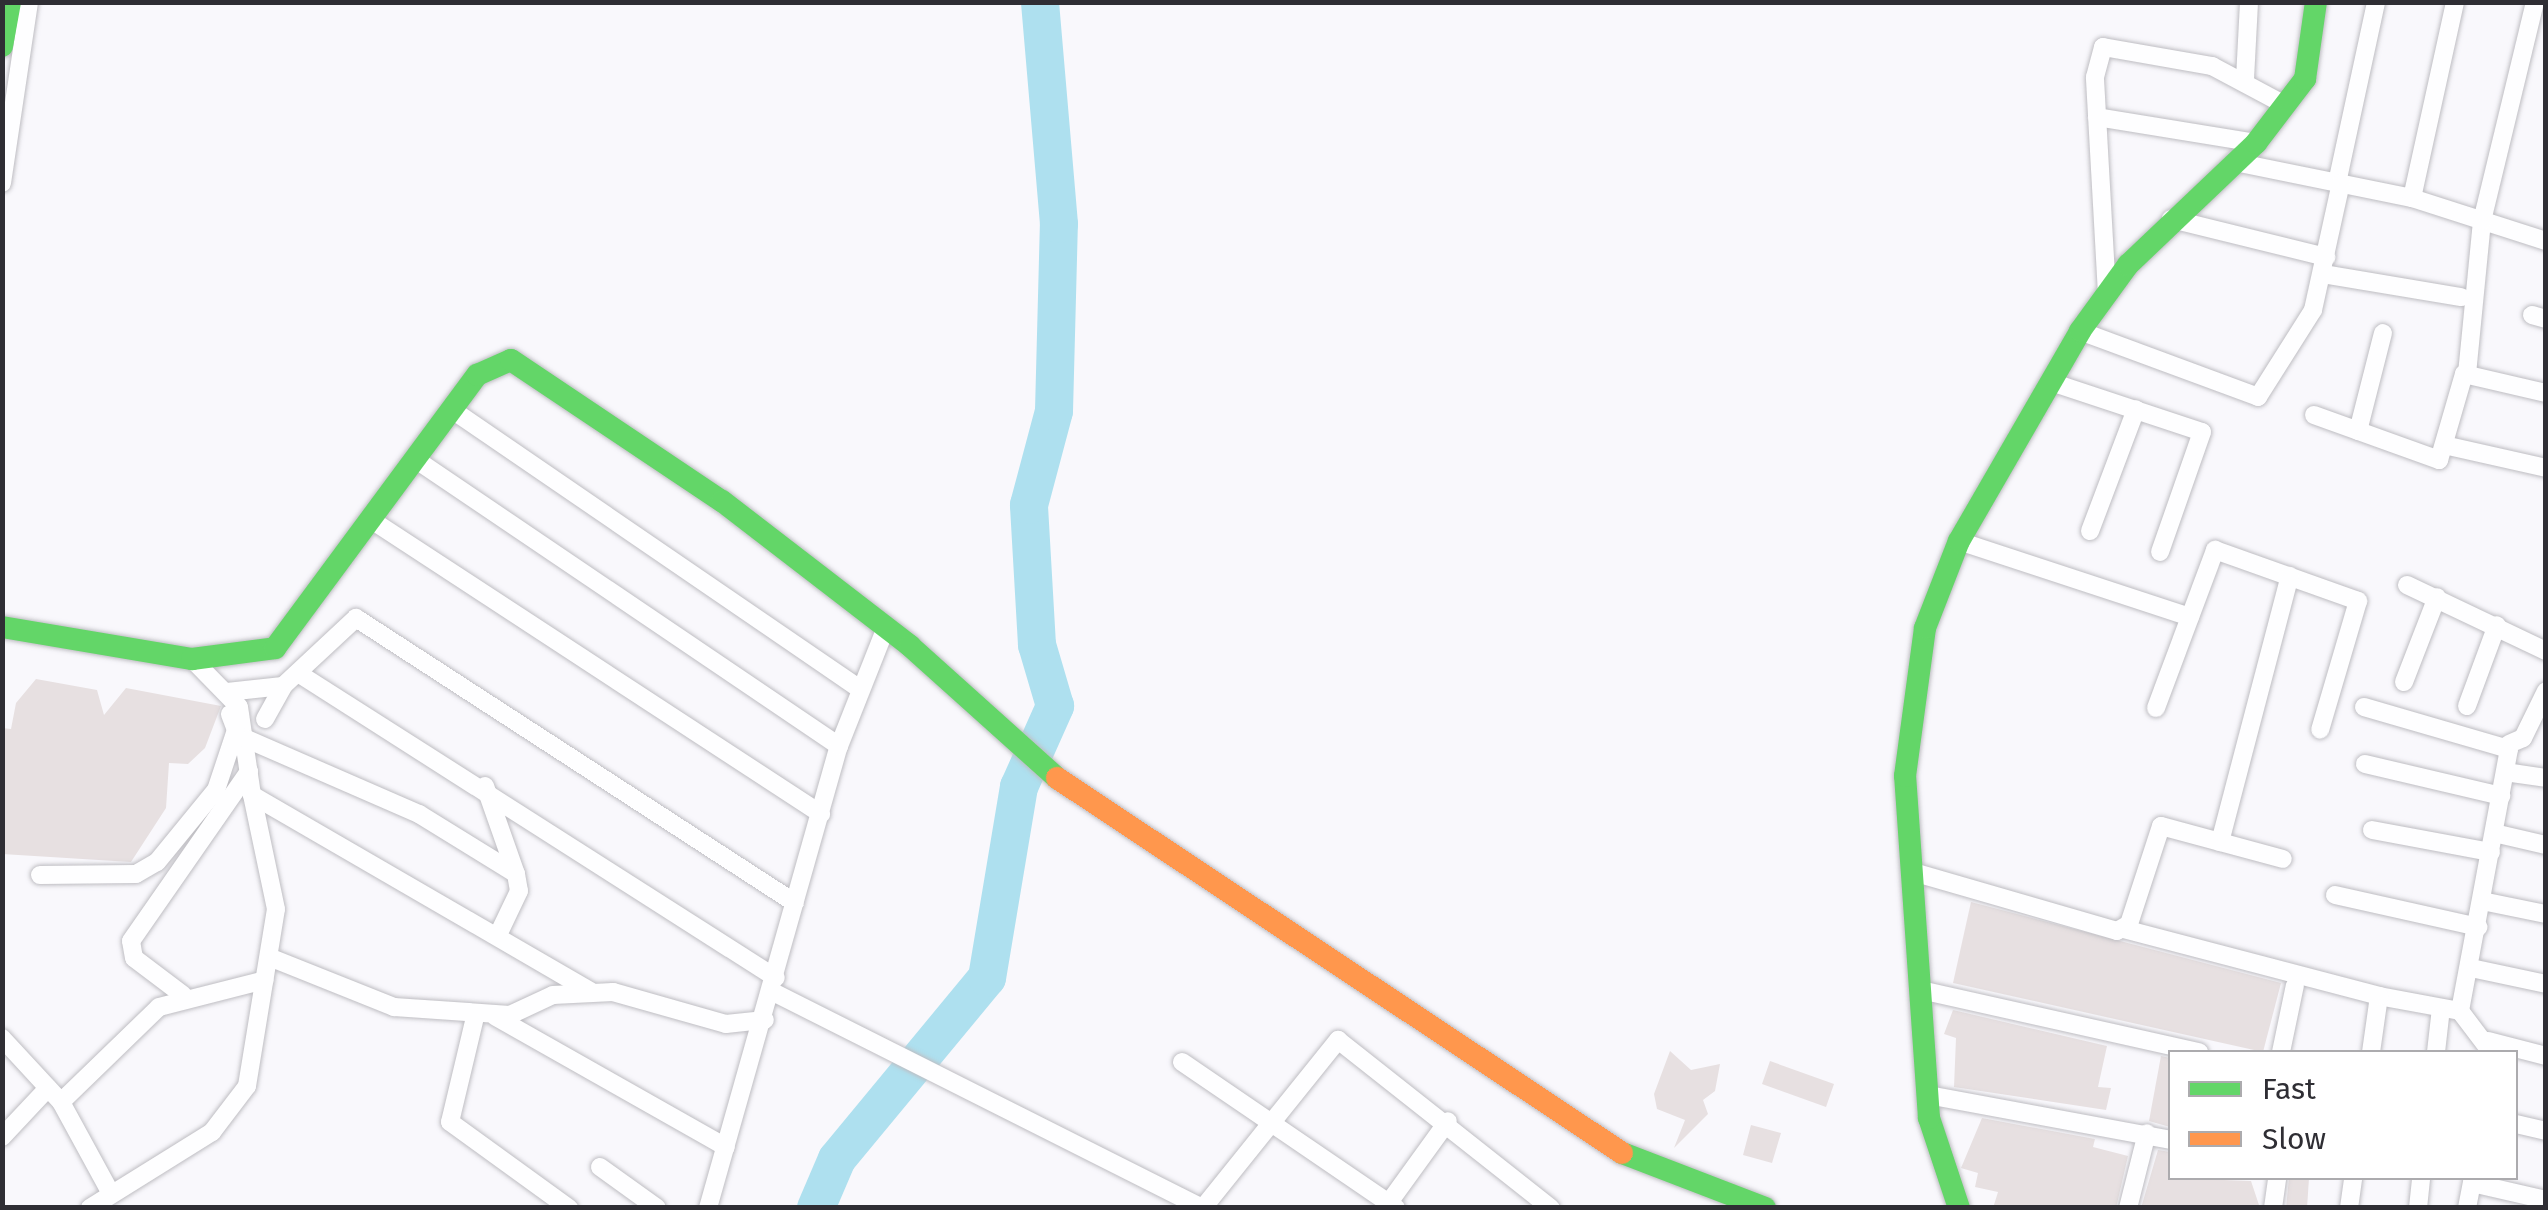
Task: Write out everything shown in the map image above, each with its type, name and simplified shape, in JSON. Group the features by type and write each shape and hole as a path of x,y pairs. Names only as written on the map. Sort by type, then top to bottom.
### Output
{"street":[{"path":"2,46 10,2"},
{"path":"2,184 29,2"},
{"path":"2246,80 2249,2"},
{"path":"1959,1208 1939,1162 1928,1094 1925,990 1904,776 1912,690 1958,541 2080,332 2107,294 2172,219 2256,144 2305,79 2316,2"},
{"path":"2080,332 2258,397 2308,319 2325,266 2376,2"},
{"path":"2412,198 2455,2"},
{"path":"2314,415 2439,460 2467,374 2482,222 2535,2"},
{"path":"2107,294 2095,59 2116,42 2246,80 2285,105"},
{"path":"2097,117 2256,144"},
{"path":"2235,162 2412,198 2546,240"},
{"path":"2172,219 2325,266 2462,298"},
{"path":"2358,431 2383,334"},
{"path":"3,631 184,658 270,645 477,374 511,360 722,501 886,628 995,732 1061,781 1643,1167 1765,1208"},
{"path":"2467,374 2546,393"},
{"path":"2051,382 2136,409 2203,436 2160,552"},
{"path":"2090,531 2136,409"},
{"path":"451,410 860,689"},
{"path":"2444,445 2546,468"},
{"path":"415,459 839,746"},
{"path":"370,519 821,814"},
{"path":"1958,541 2190,617"},
{"path":"2156,708 2213,550 2358,600 2320,730"},
{"path":"2220,842 2290,576"},
{"path":"2407,585 2546,651"},
{"path":"2404,682 2437,598"},
{"path":"228,692 284,686 302,675 356,618 796,903"},
{"path":"2467,706 2498,625"},
{"path":"708,1208 775,985 839,746 886,628"},
{"path":"90,1208 232,1112 246,1086 265,980 273,862 252,796 247,739 228,692 184,658"},
{"path":"40,875 136,874 216,790 236,730 226,703 184,658"},
{"path":"302,675 485,785 775,985 951,1084 1203,1208 1273,1116 1338,1040 1448,1121 1551,1208"},
{"path":"265,719 284,686"},
{"path":"2364,707 2508,744 2523,738 2546,691"},
{"path":"247,739 419,814 516,874"},
{"path":"2460,1011 2508,744"},
{"path":"2364,764 2500,796"},
{"path":"183,995 134,958 130,941 248,771"},
{"path":"2505,772 2546,778"},
{"path":"485,785 519,891 498,935"},
{"path":"252,796 590,991 726,1024 765,1020"},
{"path":"2124,930 2157,828 2283,859"},
{"path":"2372,830 2491,852"},
{"path":"2494,833 2546,845"},
{"path":"1913,872 2379,996 2460,1011 2490,1047"},
{"path":"2335,895 2478,927"},
{"path":"2482,901 2546,914"},
{"path":"269,956 322,985 394,1006 483,1013 590,991"},
{"path":"2470,968 2546,984"},
{"path":"61,1102 134,1023 183,995 265,980"},
{"path":"2282,1050 2295,986"},
{"path":"1925,990 2190,1050"},
{"path":"2371,1050 2379,996"},
{"path":"2436,1050 2441,1008"},
{"path":"483,1013 726,1147"},
{"path":"483,1013 450,1122 569,1208"},
{"path":"2,1038 61,1102 110,1192"},
{"path":"2518,1052 2546,1056"},
{"path":"1182,1062 1273,1116 1390,1206 1448,1121"},
{"path":"2,1137 48,1088"},
{"path":"1928,1094 2168,1139"},
{"path":"2518,1124 2546,1131"},
{"path":"2128,1208 2147,1134"},
{"path":"600,1167 658,1208"},
{"path":"2273,1208 2277,1180"},
{"path":"2349,1208 2353,1180"},
{"path":"2418,1208 2421,1180"},
{"path":"2467,1208 2472,1180 2546,1200"}],"building":[{"path":"36,679 97,690 104,715 126,688 221,706 205,748 188,764 169,763 166,808 131,862 2,854 2,728 11,729 16,703"},
{"path":"1971,902 2281,983 2264,1050 2254,1050 1953,983"},
{"path":"1953,1010 2107,1046 2098,1087 2111,1088 2106,1110 1954,1087 1956,1038 1944,1034"},
{"path":"1670,1051 1691,1070 1720,1064 1715,1091 1703,1100 1708,1114 1674,1148 1685,1120 1657,1109 1654,1094"},
{"path":"2161,1056 2168,1058 2168,1126 2149,1121"},
{"path":"1770,1061 1834,1084 1826,1107 1762,1084"},
{"path":"1982,1118 2095,1139 2093,1147 2128,1156 2116,1208 1993,1208 1998,1192 1975,1187 1978,1173 1961,1168"},
{"path":"1751,1125 1781,1133 1772,1163 1743,1155"},
{"path":"2158,1150 2168,1152 2168,1180 2251,1181 2260,1208 2141,1208"},
{"path":"2289,1180 2309,1180 2307,1208 2286,1208"}],"waterway":[{"path":"816,1208 837,1159 987,978 1019,787 1055,706 1037,645 1029,505 1054,411 1059,224 1040,2"}],"traffic: fast":[{"path":"2,46 10,2"},
{"path":"1959,1208 1929,1118 1905,776 1925,628 1959,541 2080,331 2128,265 2256,143 2305,79 2316,2"},
{"path":"2,627 192,659 275,648 477,375 511,360 722,501 910,646 1057,778"},
{"path":"1622,1153 1765,1208"}],"traffic: slow":[{"path":"1057,778 1622,1153"}]}
